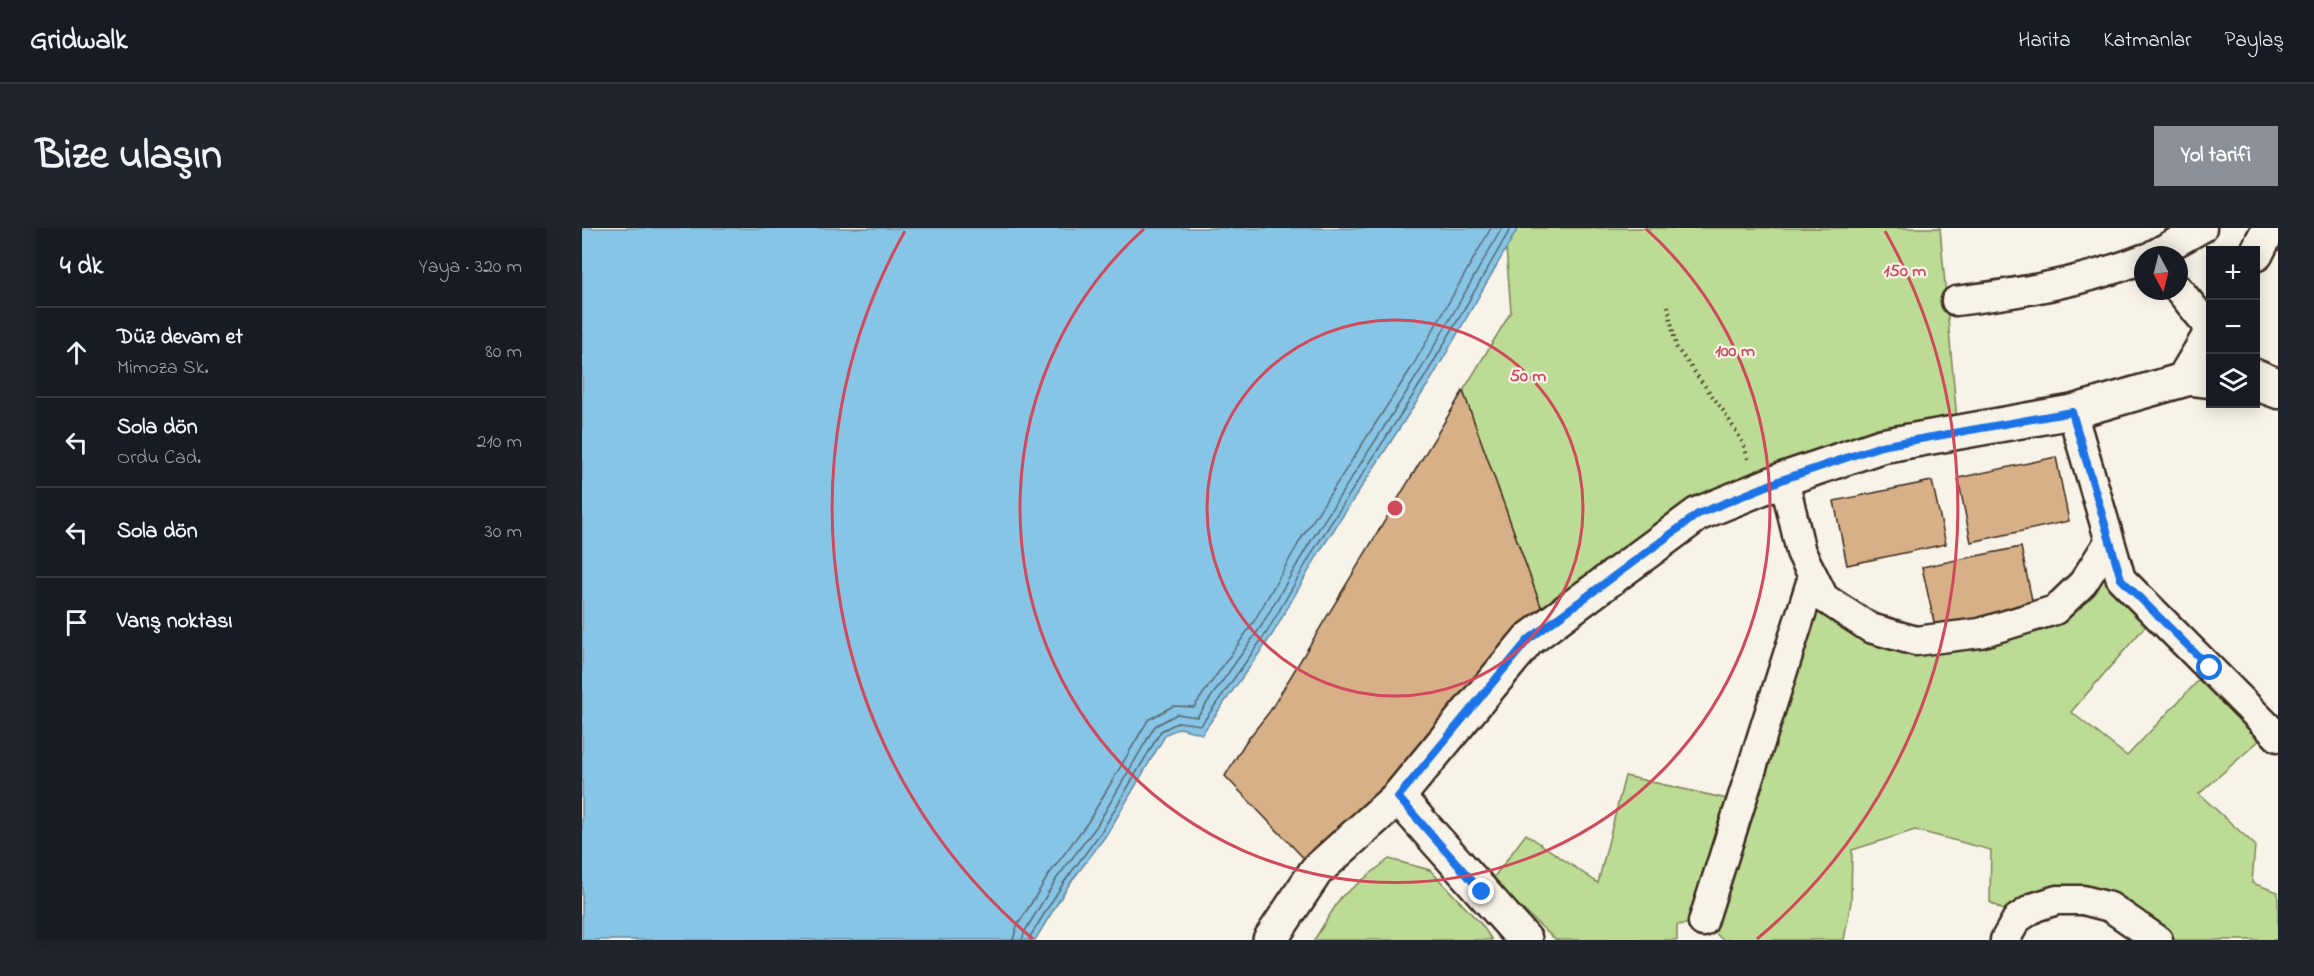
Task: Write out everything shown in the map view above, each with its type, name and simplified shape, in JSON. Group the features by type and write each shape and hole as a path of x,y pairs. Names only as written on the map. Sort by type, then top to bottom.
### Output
{"main road":[{"path":"2260,246 2269,228"},
{"path":"1270,940 1316,871 1398,797 1528,640 1698,514 1770,485 1881,446 2072,412 2197,382 2206,350"},
{"path":"1398,797 1525,940"}],"street":[{"path":"2169,246 2202,228"},
{"path":"1956,301 2013,294 2078,280 2134,263"},
{"path":"2185,300 2206,335"},
{"path":"2260,387 2278,393"},
{"path":"2072,412 2121,579 2278,737"},
{"path":"1770,485 1824,598 1870,628 1916,641 1980,633 2055,610 2083,583 2109,542"},
{"path":"1703,922 1813,576"},
{"path":"2005,940 2017,919 2035,907 2057,900 2083,900 2110,908 2158,940"}],"lane":[{"path":"2260,368 2278,375"}],"path":[{"path":"1668,306 1676,347 1725,413 1770,485"}],"green space":[{"path":"1518,228 1940,228 1958,432 1784,479 1548,626 1463,391 1511,312 1506,247"},
{"path":"2109,542 2156,614 2071,712 2127,756 2210,668 2271,730 2199,794 2255,845 2252,883 2278,892 2278,940 2158,940 2110,907 2017,919 1990,902 1991,850 1915,830 1852,850 1851,902 1844,940 1723,940 1702,922 1677,925 1677,940 1556,940 1491,881 1526,834 1598,883 1625,776 1741,802 1813,576 1917,641 2055,610"},
{"path":"1389,859 1430,870 1482,925 1492,940 1314,940 1341,897"}],"water":[{"path":"582,228 1518,228 1432,378 1320,551 1272,635 1202,734 1180,728 1166,734 1107,834 1068,886 1035,940 582,940"}],"building":[{"path":"1463,391 1548,626 1316,871 1225,776 1245,743 1270,711"},
{"path":"2056,457 2069,521 1971,542 1958,478"},
{"path":"1932,481 1946,544 1847,565 1834,501"},
{"path":"2021,547 2034,610 1936,631 1922,567"}],"route":[{"path":"1482,892 1398,797 1528,640 1698,514 1784,479 1881,446 2072,412 2121,579 2210,668"}]}
